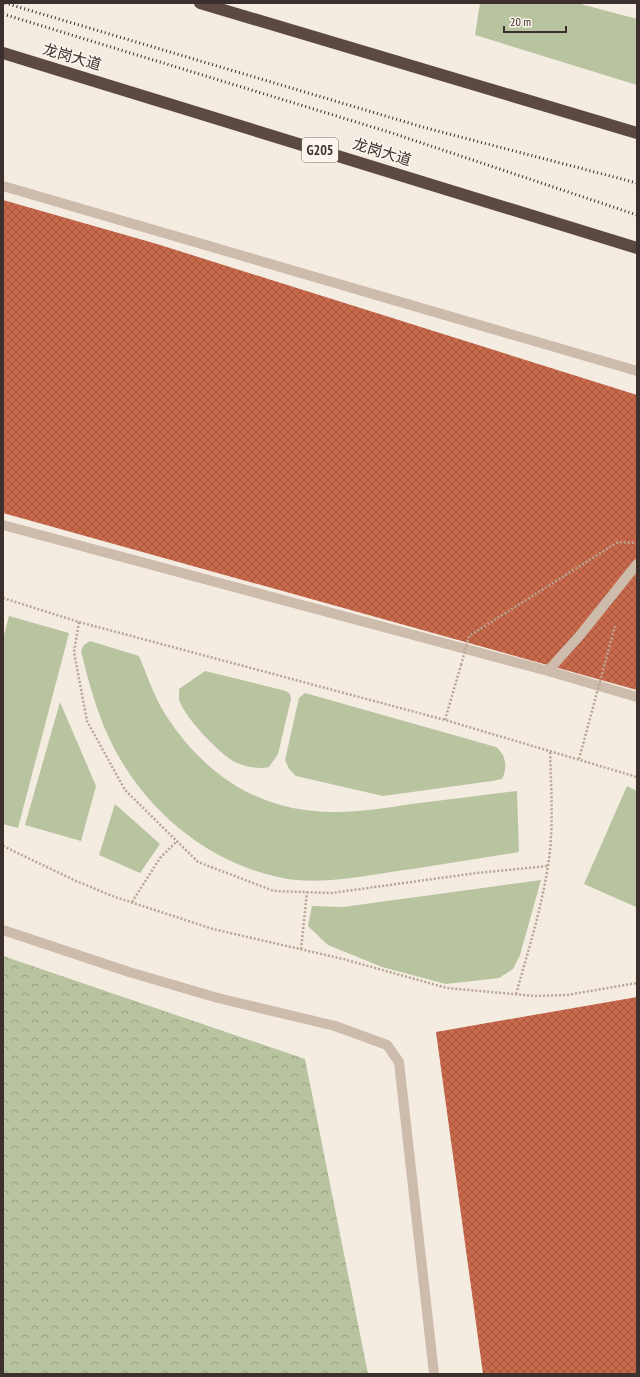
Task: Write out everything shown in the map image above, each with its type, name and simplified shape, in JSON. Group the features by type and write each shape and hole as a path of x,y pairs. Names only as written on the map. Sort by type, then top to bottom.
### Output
{"highway":[{"path":"200,3 637,133"},
{"name":"龙岗大道","path":"3,53 637,248"}],"street":[{"path":"3,186 637,371"},
{"path":"3,525 548,671 637,697"},
{"path":"548,671 581,634 637,564"},
{"path":"3,930 129,972 218,998 335,1026 387,1045 398,1062 434,1374"}],"path":[{"path":"445,720 469,636 618,542 637,543"},
{"path":"3,598 79,622 445,720 637,777"},
{"path":"79,622 74,652 87,721 125,790 198,862 274,890 331,893 477,873 548,866"},
{"path":"579,759 615,626"},
{"path":"516,994 537,917 548,866 552,799 550,750"},
{"path":"132,902 160,858 177,841"},
{"path":"3,846 76,881 132,902 213,929 301,949 447,988 535,996 567,994 637,984"},
{"path":"301,949 307,892"}],"green space":[{"path":"480,3 577,3 637,19 637,85 475,35"},
{"path":"9,616 69,633 18,828 3,824 3,639"},
{"path":"90,641 139,656 161,707 181,736 198,756 217,773 237,787 259,798 283,806 309,811 345,812 374,810 517,791 519,852 366,876 312,881 288,879 260,872 209,850 186,834 145,795 128,772 114,748 99,712 81,651 84,645"},
{"path":"205,671 286,691 290,694 291,699 278,754 269,767 251,767 233,761 210,742 187,715 179,699 179,689"},
{"path":"305,693 496,747 504,757 504,775 502,779 492,781 383,796 296,776 289,769 285,760 299,698"},
{"path":"60,702 96,786 81,841 25,825"},
{"path":"627,786 637,791 636,907 584,884"},
{"path":"115,804 160,844 140,873 99,855"},
{"path":"541,880 520,955 513,969 499,978 446,984 382,967 328,945 308,926 312,906 343,907"},
{"path":"3,956 305,1059 368,1374 3,1374"}],"building":[{"path":"3,200 157,244 637,395 637,690 3,513"},
{"path":"637,997 637,1374 483,1374 436,1032"}],"railway":[{"path":"5,3 426,128 637,183"},
{"path":"3,14 392,133 637,215"}]}
